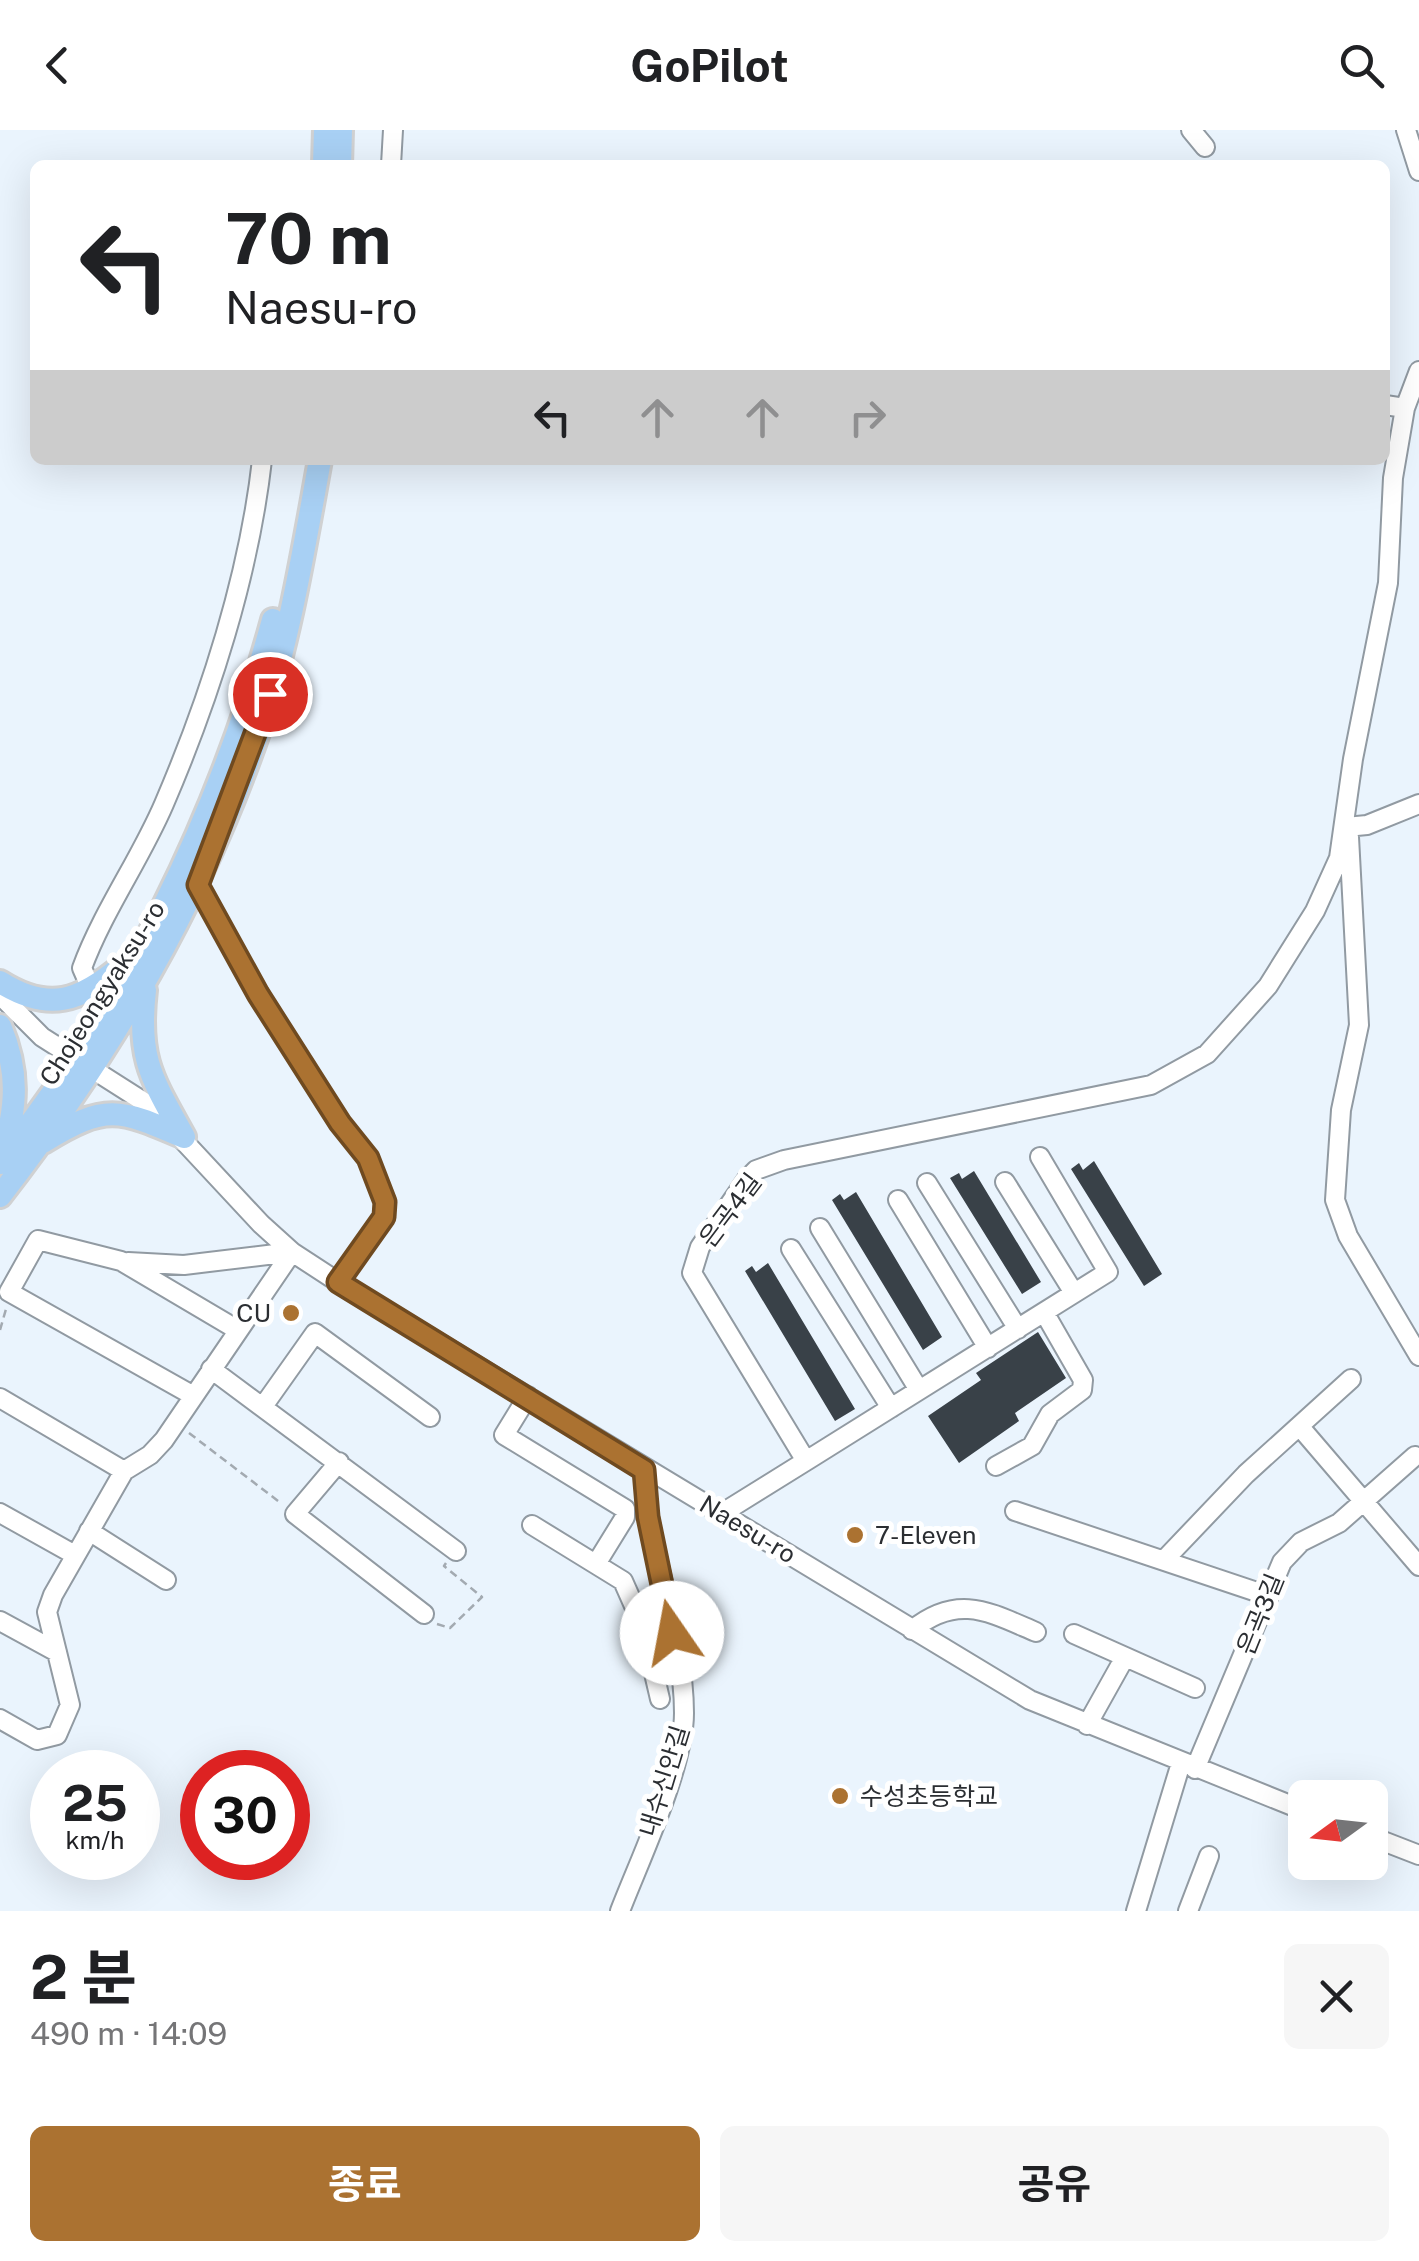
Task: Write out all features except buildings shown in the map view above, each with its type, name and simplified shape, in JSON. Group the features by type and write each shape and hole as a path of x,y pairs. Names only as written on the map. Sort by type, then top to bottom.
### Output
{"main road":[{"path":"324,160 325,130"},
{"path":"340,160 341,130"},
{"name":"Chojeongyaksu-ro","path":"0,1196 36,1146 177,880 240,728 280,590 304,465"},
{"name":"Chojeongyaksu-ro","path":"0,1162 145,985 198,885 262,724 319,465"},
{"path":"0,982 20,995 44,1001 92,991 137,955"},
{"path":"145,985 142,1046 152,1078 184,1137"},
{"path":"0,1026 14,1058 17,1085 0,1162"},
{"path":"36,1146 81,1121 126,1112 184,1137"}],"street":[{"path":"391,160 393,130"},
{"path":"1191,130 1205,148"},
{"path":"1406,130 1419,172"},
{"path":"1419,371 1406,408 1393,478 1388,583 1353,759 1346,827 1352,844 1359,1026 1341,1110 1335,1200 1348,1236 1419,1356"},
{"path":"1390,406 1406,408"},
{"path":"92,991 82,968 150,834 184,752 249,540 261,465"},
{"path":"1346,827 1367,824 1419,804"},
{"name":"은곡4길","path":"806,1461 692,1273 700,1248 746,1179 756,1170 784,1160 1151,1085 1208,1054 1268,986 1330,882 1346,827"},
{"path":"198,885 268,1010 378,1177 384,1217 338,1282"},
{"name":"Naesu-ro","path":"0,995 42,1037 127,1088 184,1137 232,1196 292,1252 338,1282 1030,1700 1288,1804"},
{"path":"724,1512 1108,1272 1040,1157"},
{"path":"1006,1182 1074,1294"},
{"path":"927,1183 1018,1328"},
{"path":"898,1200 988,1348"},
{"path":"820,1228 919,1390"},
{"path":"192,1395 10,1292 38,1240 121,1261 184,1265 292,1252"},
{"path":"792,1249 892,1408"},
{"path":"0,1719 36,1740 57,1735 70,1705 48,1612 124,1470 150,1456 292,1252"},
{"path":"121,1261 236,1329"},
{"path":"996,1466 1032,1446 1050,1414 1082,1390 1082,1380 1044,1312"},
{"path":"264,1405 315,1332 430,1417"},
{"path":"211,1369 456,1551"},
{"path":"1166,1558 1246,1474 1350,1379"},
{"path":"528,1396 504,1436 625,1509 625,1517 596,1564"},
{"path":"0,1398 124,1470"},
{"path":"1300,1427 1419,1566"},
{"name":"은곡3길","path":"1136,1911 1188,1766 1289,1551 1339,1523 1415,1456"},
{"path":"339,1462 295,1514 424,1614"},
{"name":"내수신안길","path":"620,1911 670,1775 684,1716 648,1517 644,1470"},
{"path":"1015,1511 1166,1558 1268,1596"},
{"path":"0,1514 76,1556"},
{"path":"532,1525 623,1581 643,1626 660,1699"},
{"path":"90,1531 166,1580"},
{"path":"912,1630 937,1614 976,1607 1036,1632"},
{"path":"0,1621 56,1652"},
{"path":"1074,1634 1196,1688"},
{"path":"1086,1725 1125,1657"},
{"path":"1388,1843 1419,1855"},
{"path":"1188,1911 1209,1856"}],"path":[{"path":"0,1330 10,1292"},
{"path":"175,1422 295,1514"},
{"path":"424,1614 450,1628 482,1597 444,1566 456,1551"}],"place":[{"name":"CU","path":"291,1313"},
{"name":"7-Eleven","path":"855,1535"},
{"name":"수성초등학교","path":"840,1796"}],"route":[{"path":"270,694 262,724 198,885 258,994 378,1177 385,1202 384,1217 338,1282 644,1470 648,1517 672,1633"}]}
